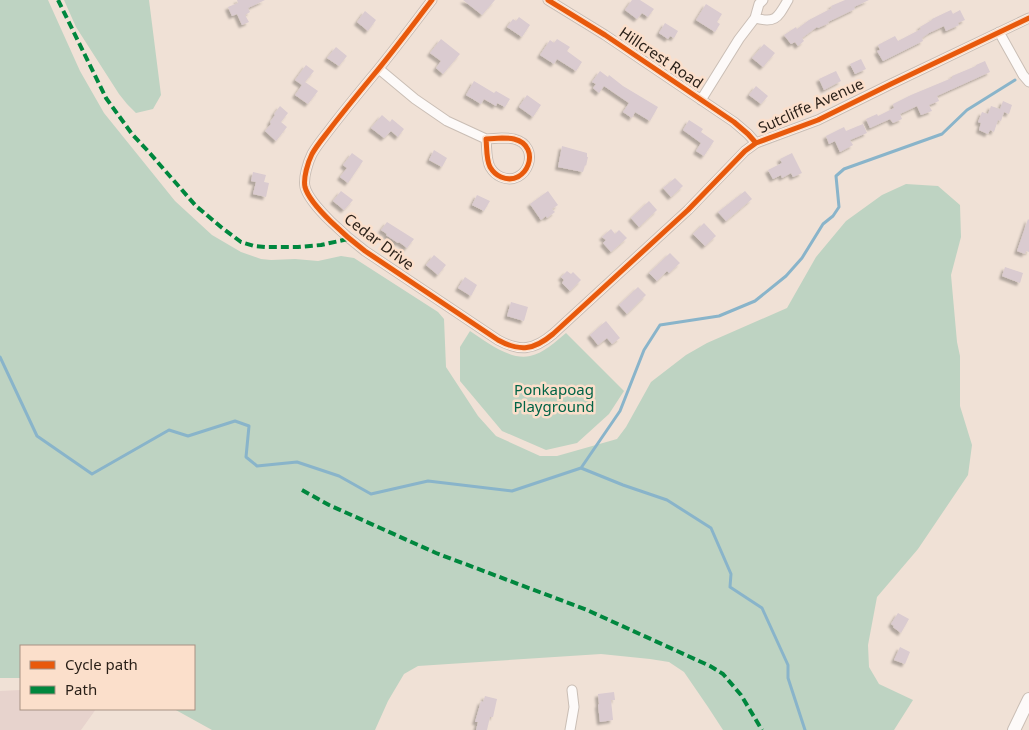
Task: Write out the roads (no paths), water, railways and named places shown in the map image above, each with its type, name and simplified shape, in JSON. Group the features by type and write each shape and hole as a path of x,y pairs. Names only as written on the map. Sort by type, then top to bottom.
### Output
{"main road":[{"path":"1014,730 1029,699"}],"street":[{"name":"Cedar Drive","path":"432,0 312,154 305,176 305,187 322,212 348,239 498,340 517,348 540,344 568,321"},
{"name":"Hillcrest Road","path":"548,0 605,35 734,122 756,144"},
{"path":"701,100 739,39 755,18 760,4 764,0"},
{"path":"755,18 770,21 775,19 788,0"},
{"name":"Sutcliffe Avenue","path":"568,321 756,144 818,120 1029,18"},
{"path":"999,32 1023,75 1029,82"},
{"path":"379,69 415,99 447,121 486,139 509,138 524,144 530,159 526,170 511,179 494,173 488,162 486,139"},
{"path":"570,730 574,707 572,690"}],"waterway":[{"path":"0,357 37,436 92,474 169,430 188,436 235,421 249,426 246,457 257,466 297,462 339,476 371,494 428,481 512,491 581,468 620,411 644,350 660,325 719,316 755,301 786,276 802,258 823,224 833,216 839,207 836,176 844,169 942,134 967,110 1015,80"},
{"path":"581,468 667,500 711,528 731,574 730,587 762,608 788,665 788,678 805,730"}],"park label":[{"name":"Ponkapoag Playground","path":"554,398"}]}
